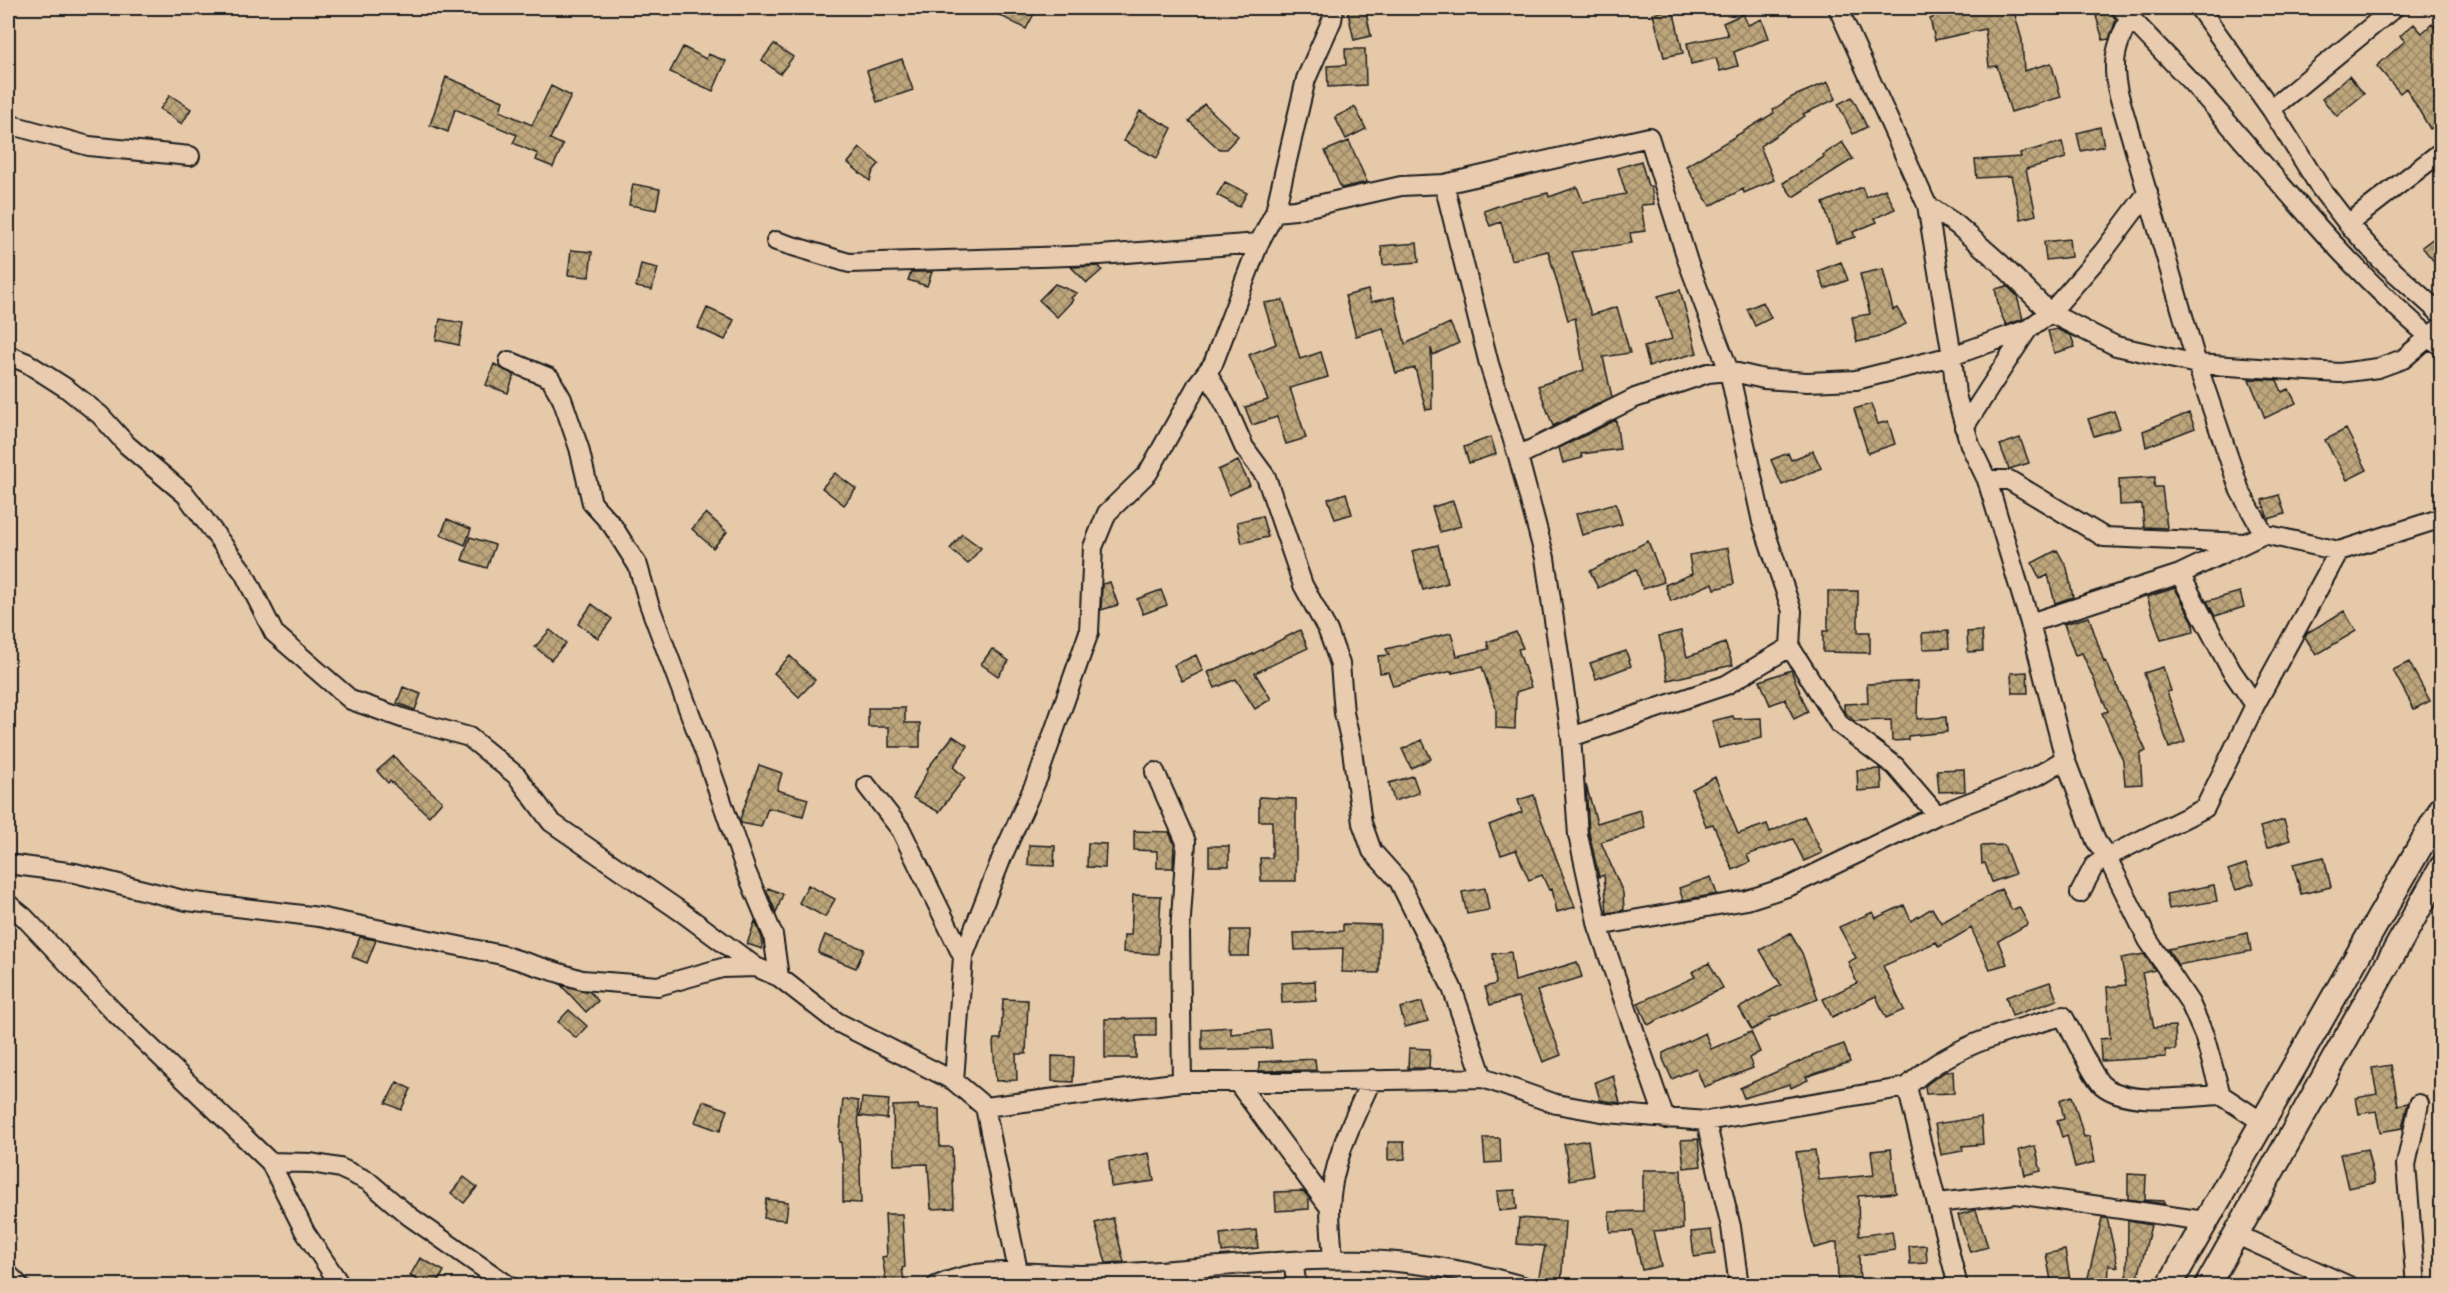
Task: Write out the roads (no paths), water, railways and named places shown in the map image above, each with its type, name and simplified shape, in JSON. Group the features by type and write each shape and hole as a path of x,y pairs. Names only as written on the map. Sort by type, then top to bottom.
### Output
{"main road":[{"path":"2169,1286 2442,808"},
{"path":"2206,1286 2442,867"}],"street":[{"path":"954,1081 963,957 1002,857 1038,777 1089,632 1093,547 1107,513 1148,473 1198,382 1213,364 1259,243 1275,212 1306,80 1332,20 1334,8"},
{"path":"1838,8 1927,205 1952,356 1956,395 1964,427 1987,480 2030,623 2065,759 2096,841 2107,857 2148,940 2190,1003 2204,1035 2221,1095"},
{"path":"2199,8 2271,109 2321,189 2348,224 2380,259 2442,315"},
{"path":"2271,109 2394,8"},
{"path":"1927,205 1957,225 2001,264 2050,314 2116,346 2197,364 2350,372 2378,368 2403,359 2437,336 2407,319 2332,244 2218,112 2125,12"},
{"path":"2125,12 2116,49 2114,71 2197,364 2240,491 2264,534"},
{"path":"8,124 89,146 190,156"},
{"path":"1275,212 1295,210 1401,186 1444,184 1649,137 1688,262 1729,371 1762,522 1792,611 1790,647 1839,724 1895,766 1938,815"},
{"path":"2348,224 2442,151"},
{"path":"1444,184 1489,364 1518,456 1545,558 1570,737 1578,835 1598,926 1665,1119"},
{"path":"1518,456 1635,398 1708,373 1729,371 1764,379 1807,382 1856,380 1952,356 2028,329 2050,314 2103,252 2148,192"},
{"path":"776,241 849,263 1100,255 1259,243"},
{"path":"1964,427 2028,329"},
{"path":"8,355 27,363 66,388 100,415 127,445 186,495 244,573 274,633 351,700 405,719 469,736 517,776 551,822 683,913 756,967 779,977 837,1022 954,1081 985,1107 1020,1279"},
{"path":"509,361 550,378 562,399 579,448 592,503 612,525 638,566 649,604 706,756 746,872 773,935 779,977"},
{"path":"1207,372 1226,406 1244,447 1266,477 1303,585 1328,631 1340,664 1344,713 1351,743 1362,823 1372,851 1399,881 1452,988 1483,1078"},
{"path":"1987,480 2008,480 2104,537 2247,543"},
{"path":"2030,623 2180,574 2264,534 2339,550 2442,518"},
{"path":"2080,893 2094,866 2107,857 2205,808 2255,705 2339,550"},
{"path":"2180,574 2231,670 2255,705"},
{"path":"1570,737 1726,685 1790,647"},
{"path":"1598,926 1747,900 1790,886 1938,815 2037,776 2065,759"},
{"path":"1155,772 1186,843 1180,933 1182,1082"},
{"path":"867,786 901,830 963,957"},
{"path":"8,864 75,873 187,901 331,919 502,955 582,980 658,986 722,968 756,967"},
{"path":"8,904 24,917 113,1011 270,1162 305,1232 340,1286"},
{"path":"985,1107 1182,1082 1483,1078 1556,1104 1665,1119 1706,1121 1906,1087 1924,1069 1996,1035 2063,1016 2101,1084 2120,1096 2140,1098 2221,1095 2262,1122"},
{"path":"1333,1260 1330,1208 1341,1152 1372,1079"},
{"path":"1237,1082 1330,1208"},
{"path":"1906,1087 1958,1286"},
{"path":"2416,1286 2406,1165 2419,1104"},
{"path":"1706,1121 1731,1227 1739,1286"},
{"path":"270,1162 311,1163 340,1168 368,1181 409,1216 510,1286"},
{"path":"1937,1203 2016,1194 2205,1221"},
{"path":"2235,1234 2349,1286"},
{"path":"936,1286 954,1278 979,1272 1020,1279 1333,1260 1406,1263 1495,1278 1523,1286"},
{"path":"1293,1262 1297,1286"},
{"path":"8,1274 20,1286"}]}
